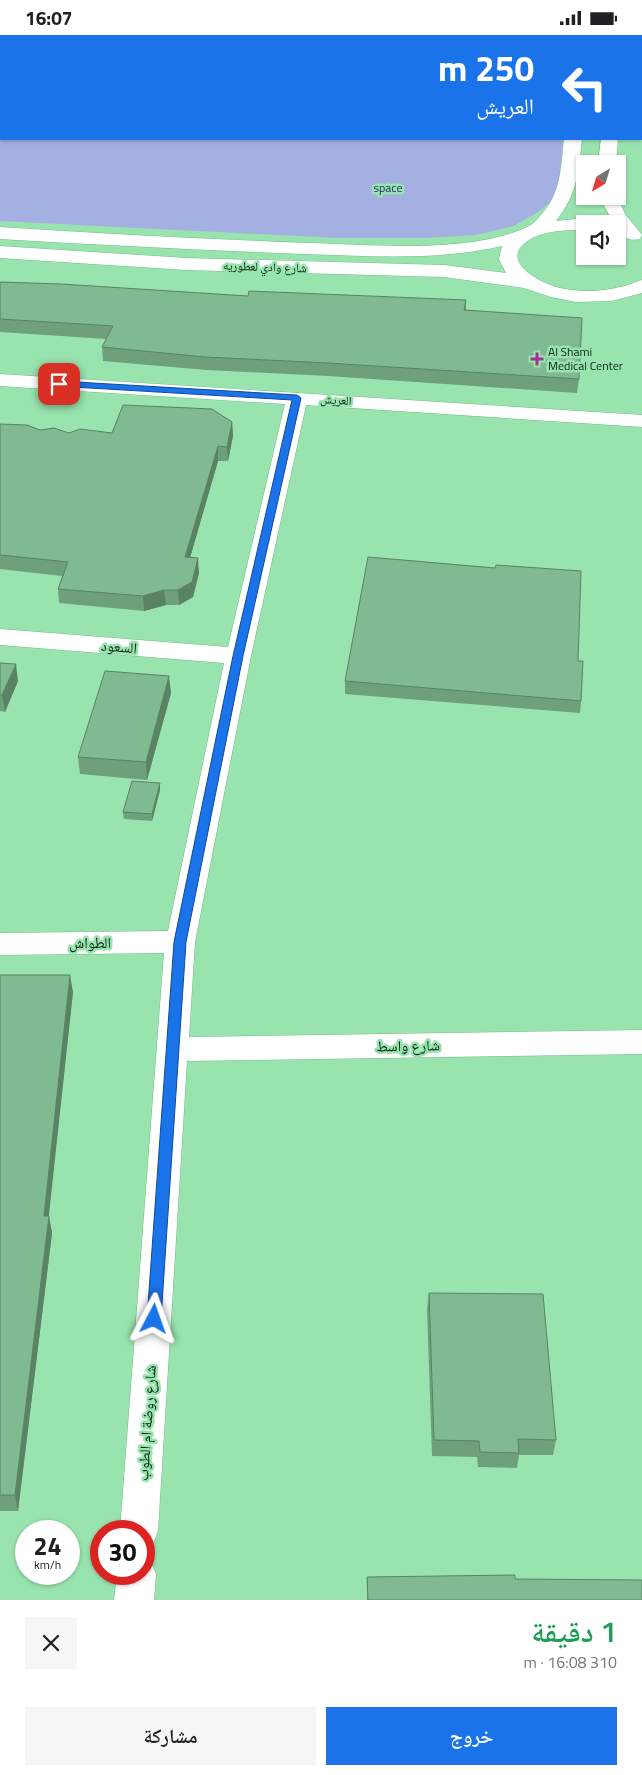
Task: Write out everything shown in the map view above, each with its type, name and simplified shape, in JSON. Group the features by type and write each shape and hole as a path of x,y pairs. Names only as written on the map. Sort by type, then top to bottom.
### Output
{"street":[{"path":"538,229 562,201 568,184 573,140"},
{"path":"607,155 608,140"},
{"path":"612,205 631,235"},
{"path":"538,229 560,225 576,225"},
{"name":"شارع وادي لعطوريه","path":"0,233 198,245 395,251 444,250 484,245 520,237 538,229"},
{"path":"520,237 510,248 508,260 515,272 530,283 549,291 572,295 612,295 641,287"},
{"name":"شارع وادي لعطوريه","path":"0,253 186,264 444,271 484,275 530,283"},
{"name":"العريش","path":"0,380 642,421"},
{"name":"شارع روضة ام الطوب","path":"140,1520 180,942 238,656 297,398"},
{"name":"السعود","path":"0,637 238,656"},
{"name":"الطواش","path":"0,943 180,942"},
{"name":"شارع واسط","path":"174,1049 642,1042"},
{"path":"134,1600 135,1585"}],"green space":[{"name":"space","path":"0,140 563,140 559,185 553,200 538,212 514,226 476,235 428,238 338,238 0,221"}],"building":[{"path":"0,282 248,296 249,291 466,300 464,310 582,318 579,379 205,357 102,347 113,326 0,319"},
{"path":"123,405 212,409 232,422 227,447 218,446 185,557 198,558 192,582 178,590 164,590 143,596 58,589 68,562 0,555 0,424 27,425 40,430 54,428 69,433 80,429 112,433"},
{"path":"368,557 495,568 496,565 581,571 578,661 583,661 581,701 345,681"},
{"path":"0,663 16,664 2,695 0,695"},
{"path":"105,671 169,676 146,762 78,757"},
{"path":"132,781 160,783 152,814 123,812"},
{"path":"0,975 70,975 44,1216 49,1216 15,1495 0,1495"},
{"path":"429,1293 543,1294 556,1440 518,1439 519,1453 480,1452 479,1441 434,1440"},
{"path":"515,1575 515,1579 642,1580 642,1600 368,1600 367,1577"}],"place":[{"name":"Al Shami Medical Center","path":"537,359"}],"route":[{"path":"59,384 297,398 238,656 180,942 154,1319"}]}
